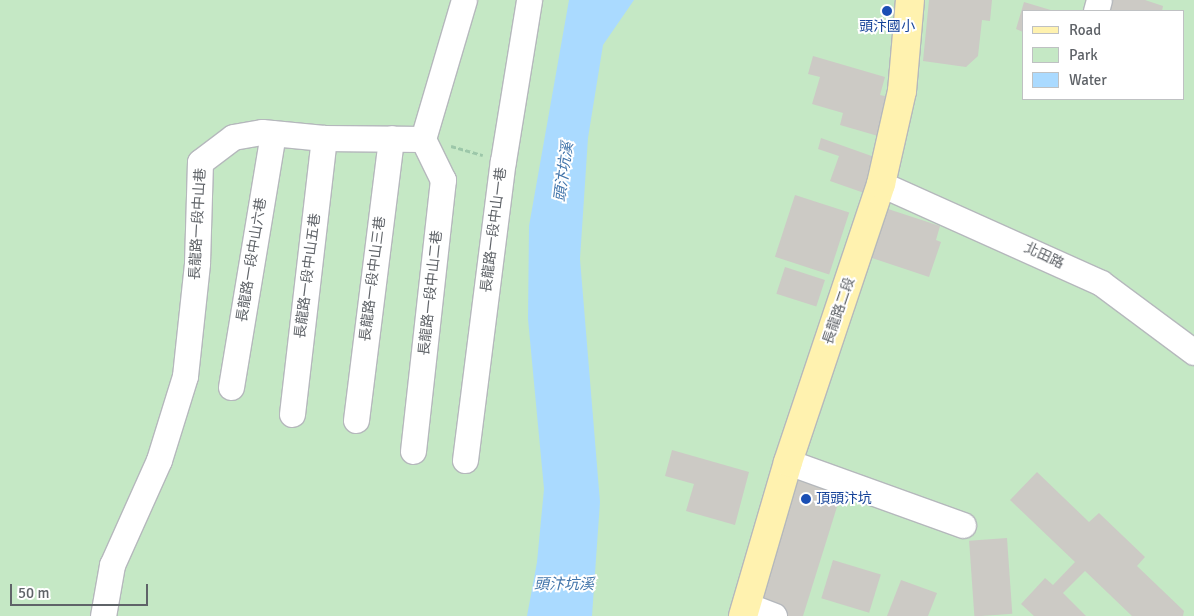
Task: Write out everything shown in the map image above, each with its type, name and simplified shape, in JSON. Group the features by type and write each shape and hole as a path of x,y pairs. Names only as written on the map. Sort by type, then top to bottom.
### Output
{"main road":[{"name":"長龍路二段","path":"745,610 788,462 881,184 902,91 910,0"}],"street":[{"path":"423,139 464,0"},
{"name":"長龍路一段中山一巷","path":"465,460 503,161 529,0"},
{"name":"長龍路一段中山巷","path":"103,616 112,565 159,460 185,376 196,263 200,162 233,138 272,133 324,138 423,139"},
{"name":"長龍路一段中山六巷","path":"231,387 272,133"},
{"name":"長龍路一段中山五巷","path":"292,414 324,138"},
{"name":"長龍路一段中山三巷","path":"356,420 391,138"},
{"name":"長龍路一段中山二巷","path":"413,451 443,180 423,139"},
{"name":"北田路","path":"881,184 1101,284 1194,352"},
{"path":"788,462 962,525"},
{"path":"745,610 774,616"}],"path":[{"path":"423,139 503,161"}],"green space":[{"path":"0,0 1194,0 1194,616 0,616"}],"water":[{"name":"頭汴坑溪","path":"569,0 634,0 603,45 588,138 580,259 600,502 592,616 527,616 537,562 544,489 528,319 529,226"}],"building":[{"path":"929,0 992,0 990,21 982,20 978,56 966,67 923,61"},
{"path":"1109,0 1145,0 1163,6 1162,10 1109,10 1107,8"},
{"path":"1024,2 1051,10 1022,10 1022,32 1016,29"},
{"path":"813,56 885,77 880,95 889,97 885,138 840,125 843,113 812,104 820,77 808,74"},
{"path":"821,138 880,159 867,194 830,181 839,156 818,149"},
{"path":"795,195 849,213 829,274 775,257"},
{"path":"885,208 940,226 936,240 941,242 929,277 869,257"},
{"path":"785,267 825,280 816,307 776,294"},
{"path":"672,450 749,472 735,525 686,511 694,484 665,476"},
{"path":"1037,472 1089,522 1099,513 1145,557 1137,566 1184,611 1183,616 1132,616 1085,571 1063,593 1086,616 1034,616 1021,604 1045,578 1053,585 1075,562 1010,500"},
{"path":"793,479 841,494 803,616 772,616 752,610"},
{"path":"1007,538 1012,614 974,616 969,541"},
{"path":"833,560 881,575 869,613 821,598"},
{"path":"901,580 937,593 928,616 887,616"}],"place":[{"name":"頭汴國小","path":"887,11"},
{"name":"頂頭汴坑","path":"806,499"}]}
